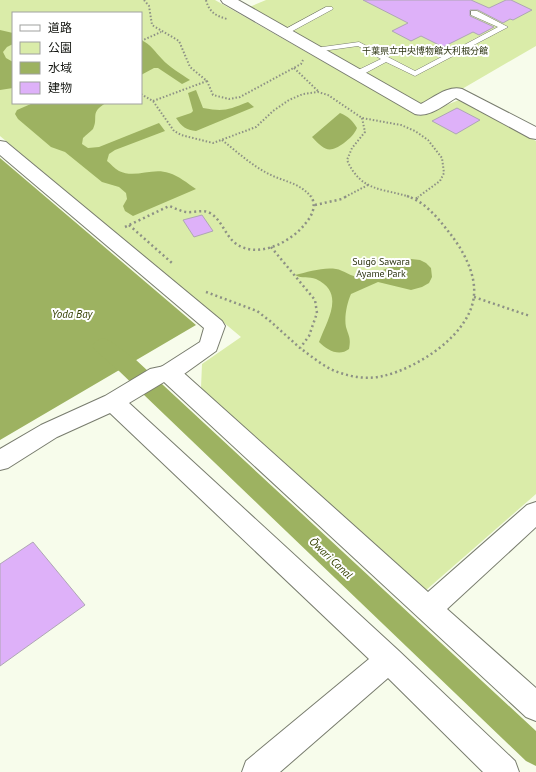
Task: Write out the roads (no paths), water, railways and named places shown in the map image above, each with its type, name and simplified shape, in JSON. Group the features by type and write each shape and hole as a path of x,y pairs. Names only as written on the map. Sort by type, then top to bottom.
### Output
{"street":[{"path":"228,0 284,32 308,52 357,74 421,111 456,92 536,134"},
{"path":"0,146 215,326 209,346 120,398 49,431 0,461"},
{"path":"163,374 536,707"},
{"path":"120,398 504,772"},
{"path":"428,609 536,512"},
{"path":"257,772 388,660"}],"lane":[{"path":"284,32 329,9"},
{"path":"308,52 359,44 415,74 504,27 474,13"},
{"path":"357,74 386,59"}],"water":[{"path":"0,30 12,33 12,44 7,47 3,52 6,58 12,61 12,88 0,90"},
{"path":"142,41 150,46 168,65 190,80 182,84 158,68 154,68 142,74"},
{"path":"196,90 203,108 226,110 248,102 254,107 196,131 190,130 182,126 176,118 193,111 188,93"},
{"path":"31,104 104,104 96,112 95,125 93,129 83,138 82,144 88,148 99,147 159,123 165,131 115,150 109,154 107,161 118,170 125,173 137,174 156,171 173,174 196,189 133,216 125,211 123,206 127,199 126,193 119,187 102,182 65,152 51,147 18,119 15,114 17,110"},
{"path":"340,113 350,119 357,128 350,138 334,149 323,148 312,137"},
{"name":"Yoda Bay","path":"0,158 196,325 0,440"},
{"path":"411,259 420,260 431,268 432,277 429,283 411,290 378,282 351,294 345,319 350,340 349,349 341,352 333,352 319,342 332,308 330,292 325,285 316,279 295,275 316,270 331,269 339,270 356,277 362,277 369,276"}],"waterway":[{"name":"Ōwari Canal","path":"103,346 127,365 536,751"}],"park label":[{"name":"千葉県立中央博物館大利根分館","path":"425,50"},
{"name":"Suigō Sawara Ayame Park","path":"381,266"}]}
